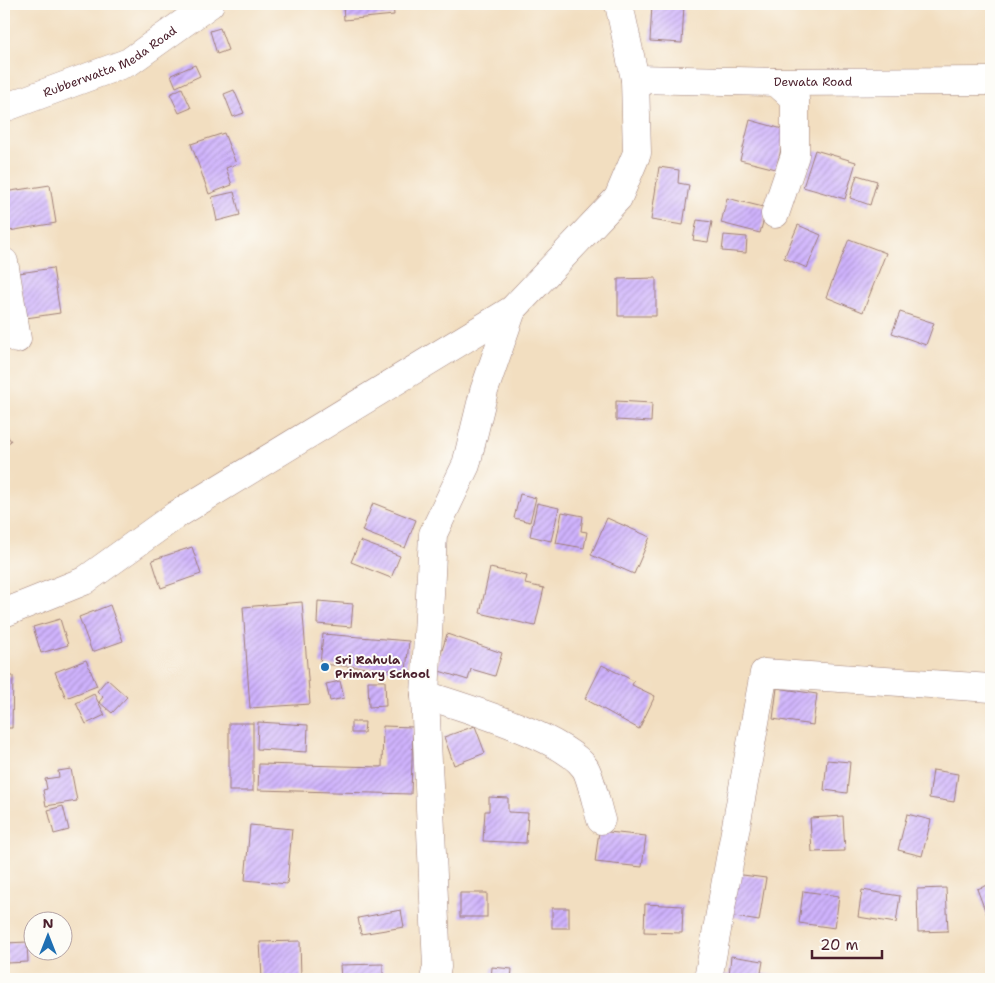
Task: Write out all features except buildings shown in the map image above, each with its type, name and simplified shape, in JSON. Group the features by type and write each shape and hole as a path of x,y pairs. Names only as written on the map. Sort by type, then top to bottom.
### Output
{"street":[{"name":"Rubberwatta Meda Road","path":"4,108 129,62 210,4"},
{"path":"4,613 84,580 176,515 512,310 618,198 637,153 635,79 619,4"},
{"name":"Dewata Road","path":"635,79 776,82 991,81"},
{"path":"775,214 794,155 794,99 776,82"},
{"path":"4,262 18,339"},
{"path":"434,979 437,967 425,694 433,534 466,465 484,391 512,310"},
{"path":"708,979 764,673 991,688"},
{"path":"425,694 484,714 561,746 586,769 601,820"}],"place":[{"name":"Sri Rahula Primary School","path":"325,667"}]}
